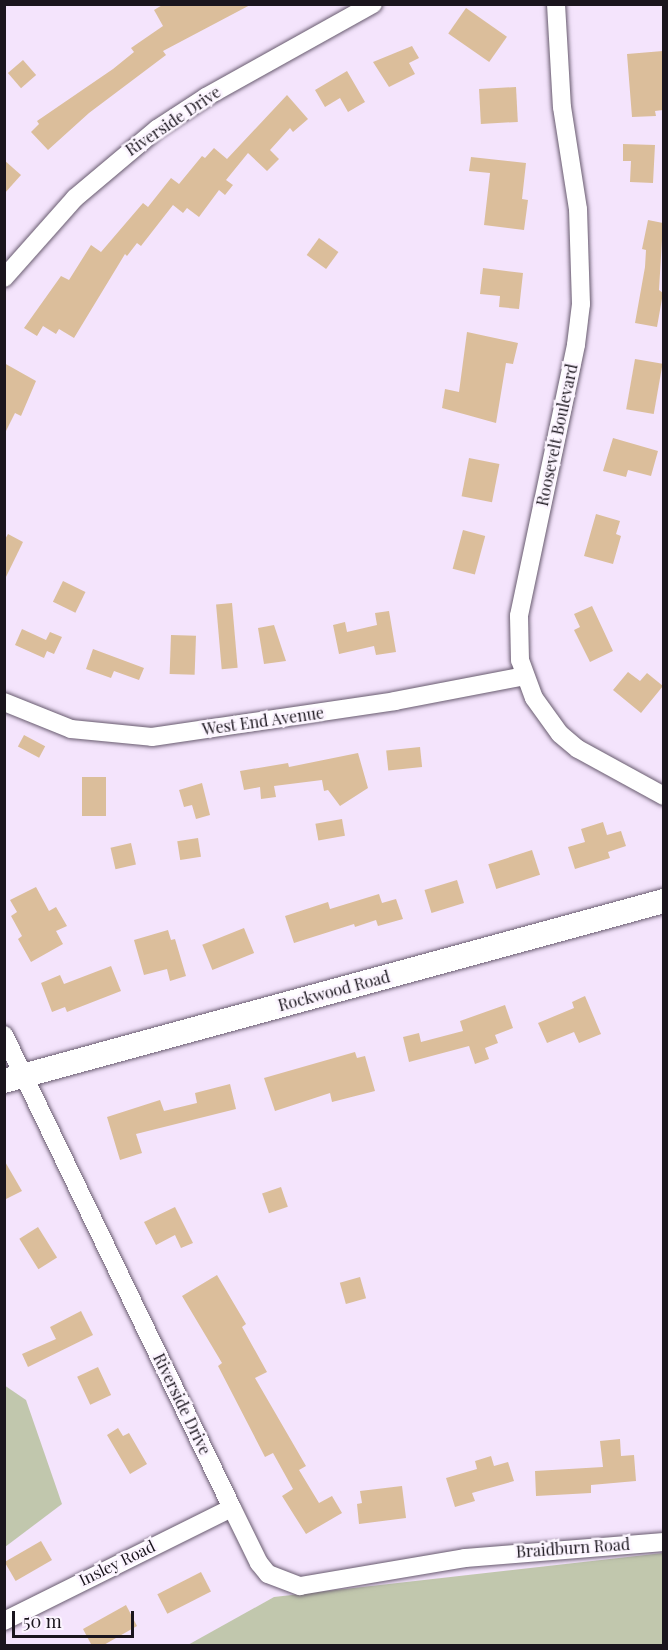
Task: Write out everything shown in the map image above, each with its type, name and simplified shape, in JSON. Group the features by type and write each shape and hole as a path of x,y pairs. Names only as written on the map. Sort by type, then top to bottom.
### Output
{"street":[{"name":"Riverside Drive","path":"4,278 75,198 156,129 206,97 373,4"},
{"name":"Roosevelt Boulevard","path":"556,4 561,107 578,209 581,304 576,345 519,616 518,638 525,676 534,698 560,734 578,749 663,796"},
{"name":"West End Avenue","path":"4,702 71,729 152,737 395,701 525,676"},
{"name":"Rockwood Road","path":"14,1079 663,901"},
{"name":"Riverside Drive","path":"4,1035 14,1079 259,1563 268,1574 295,1586 482,1556"},
{"name":"Insley Road","path":"4,1621 232,1508"},
{"name":"Braidburn Road","path":"482,1556 663,1542"}],"green space":[{"path":"4,1385 26,1400 62,1504 5,1547"},
{"path":"663,1553 663,1645 186,1646 274,1597"}],"building":[{"path":"164,4 252,4 163,51 166,55 89,113 48,150 31,132 39,124 37,121 113,69 134,52 131,48 163,26 154,10"},
{"path":"466,8 507,37 489,62 448,33"},
{"path":"412,46 419,58 409,63 415,74 389,87 373,62"},
{"path":"663,51 663,110 655,111 656,116 632,117 627,54"},
{"path":"23,60 36,75 21,88 8,73"},
{"path":"347,71 365,102 348,112 340,98 325,107 315,90"},
{"path":"516,87 518,122 481,124 479,89"},
{"path":"287,95 308,119 293,132 290,128 270,150 279,159 267,171 248,153 226,180 233,185 225,195 219,190 199,217 187,208 183,213 173,205 141,246 137,243 127,256 125,254 74,338 59,329 56,334 43,326 37,336 24,328 61,276 69,280 91,245 101,252 143,203 148,207 171,178 179,184 202,156 205,158 214,148 227,159"},
{"path":"623,144 655,145 653,183 630,182 631,161 623,161"},
{"path":"471,157 526,163 522,199 528,200 524,230 484,225 490,173 469,171"},
{"path":"4,160 21,175 4,194"},
{"path":"648,220 663,223 659,290 663,293 657,327 635,323 645,267 646,250 642,249"},
{"path":"319,238 338,252 326,269 307,255"},
{"path":"483,268 523,273 519,309 499,307 500,296 480,294"},
{"path":"467,332 518,343 513,364 506,363 496,423 442,408 445,389 459,392"},
{"path":"635,359 663,364 654,414 626,409"},
{"path":"4,363 36,381 21,416 15,413 4,435"},
{"path":"613,438 658,451 651,476 628,470 626,477 603,471"},
{"path":"469,458 499,464 492,502 462,496"},
{"path":"596,514 620,521 616,534 621,536 613,564 584,556"},
{"path":"463,530 485,536 475,575 453,569"},
{"path":"8,534 23,542 4,581 4,541"},
{"path":"63,581 85,592 75,613 53,602"},
{"path":"232,603 238,668 222,669 216,604"},
{"path":"592,606 613,651 590,662 574,630 580,627 574,614"},
{"path":"389,611 396,652 376,655 374,646 339,654 333,625 345,622 347,632 377,625 375,613"},
{"path":"274,625 286,661 264,664 258,628"},
{"path":"22,629 46,640 50,632 62,637 54,654 47,651 44,658 15,645"},
{"path":"171,635 196,636 195,675 170,674"},
{"path":"93,649 144,668 139,680 114,671 111,678 86,669"},
{"path":"628,672 640,681 647,673 663,686 641,713 613,690"},
{"path":"24,735 45,746 39,758 18,746"},
{"path":"420,747 422,767 388,770 386,751"},
{"path":"358,753 368,788 340,806 328,790 324,791 322,780 274,786 276,797 261,799 260,787 244,790 240,771 288,763 289,767"},
{"path":"82,777 106,777 106,816 82,816"},
{"path":"202,783 210,815 196,819 192,805 184,807 179,790"},
{"path":"342,819 345,836 318,840 315,824"},
{"path":"603,822 607,835 621,831 626,846 608,852 610,858 575,869 568,847 585,842 581,829"},
{"path":"198,838 201,857 180,860 177,841"},
{"path":"131,843 136,864 115,869 111,848"},
{"path":"532,850 540,875 496,889 488,864"},
{"path":"457,880 464,903 432,913 424,890"},
{"path":"36,887 49,911 56,907 67,926 56,931 63,944 31,962 18,939 22,936 11,916 17,912 10,900"},
{"path":"379,894 382,903 396,899 403,919 378,926 376,920 355,927 354,924 294,943 285,916 328,902 330,909"},
{"path":"244,928 254,953 212,970 202,945"},
{"path":"168,930 171,940 175,939 186,976 170,981 167,969 144,975 134,940"},
{"path":"111,966 121,991 67,1012 65,1007 52,1012 41,983 60,975 64,984"},
{"path":"585,996 601,1034 579,1043 574,1032 547,1043 538,1023 574,1008 572,1002"},
{"path":"505,1005 513,1028 495,1035 498,1043 485,1048 489,1059 475,1064 469,1046 409,1062 403,1037 419,1033 421,1042 463,1031 460,1021"},
{"path":"355,1052 357,1058 365,1056 375,1091 332,1102 330,1093 275,1111 264,1078"},
{"path":"230,1084 236,1109 136,1134 142,1153 120,1160 107,1117 160,1100 164,1111 197,1103 195,1093"},
{"path":"4,1160 22,1191 4,1200"},
{"path":"281,1187 288,1207 269,1213 262,1194"},
{"path":"175,1207 193,1243 181,1248 175,1235 156,1245 144,1222"},
{"path":"38,1227 57,1258 38,1269 19,1239"},
{"path":"217,1275 246,1324 242,1327 267,1372 255,1378 306,1466 299,1470 319,1503 332,1496 342,1513 306,1534 282,1496 293,1489 273,1453 265,1457 218,1366 222,1363 182,1296"},
{"path":"360,1277 366,1298 346,1304 340,1283"},
{"path":"81,1311 93,1335 28,1367 22,1354 56,1339 50,1327"},
{"path":"98,1367 111,1395 90,1405 77,1377"},
{"path":"118,1428 123,1436 129,1433 147,1464 130,1474 107,1435"},
{"path":"620,1439 621,1456 634,1455 636,1481 591,1485 591,1493 536,1496 535,1471 603,1467 600,1441"},
{"path":"491,1456 494,1466 508,1462 514,1481 472,1493 475,1501 455,1507 446,1478 477,1469 475,1461"},
{"path":"402,1486 406,1518 359,1524 357,1504 362,1503 360,1491"},
{"path":"41,1541 52,1560 16,1581 5,1562"},
{"path":"201,1572 211,1592 167,1614 157,1594"},
{"path":"126,1605 137,1626 102,1646 92,1646 83,1629"}]}
